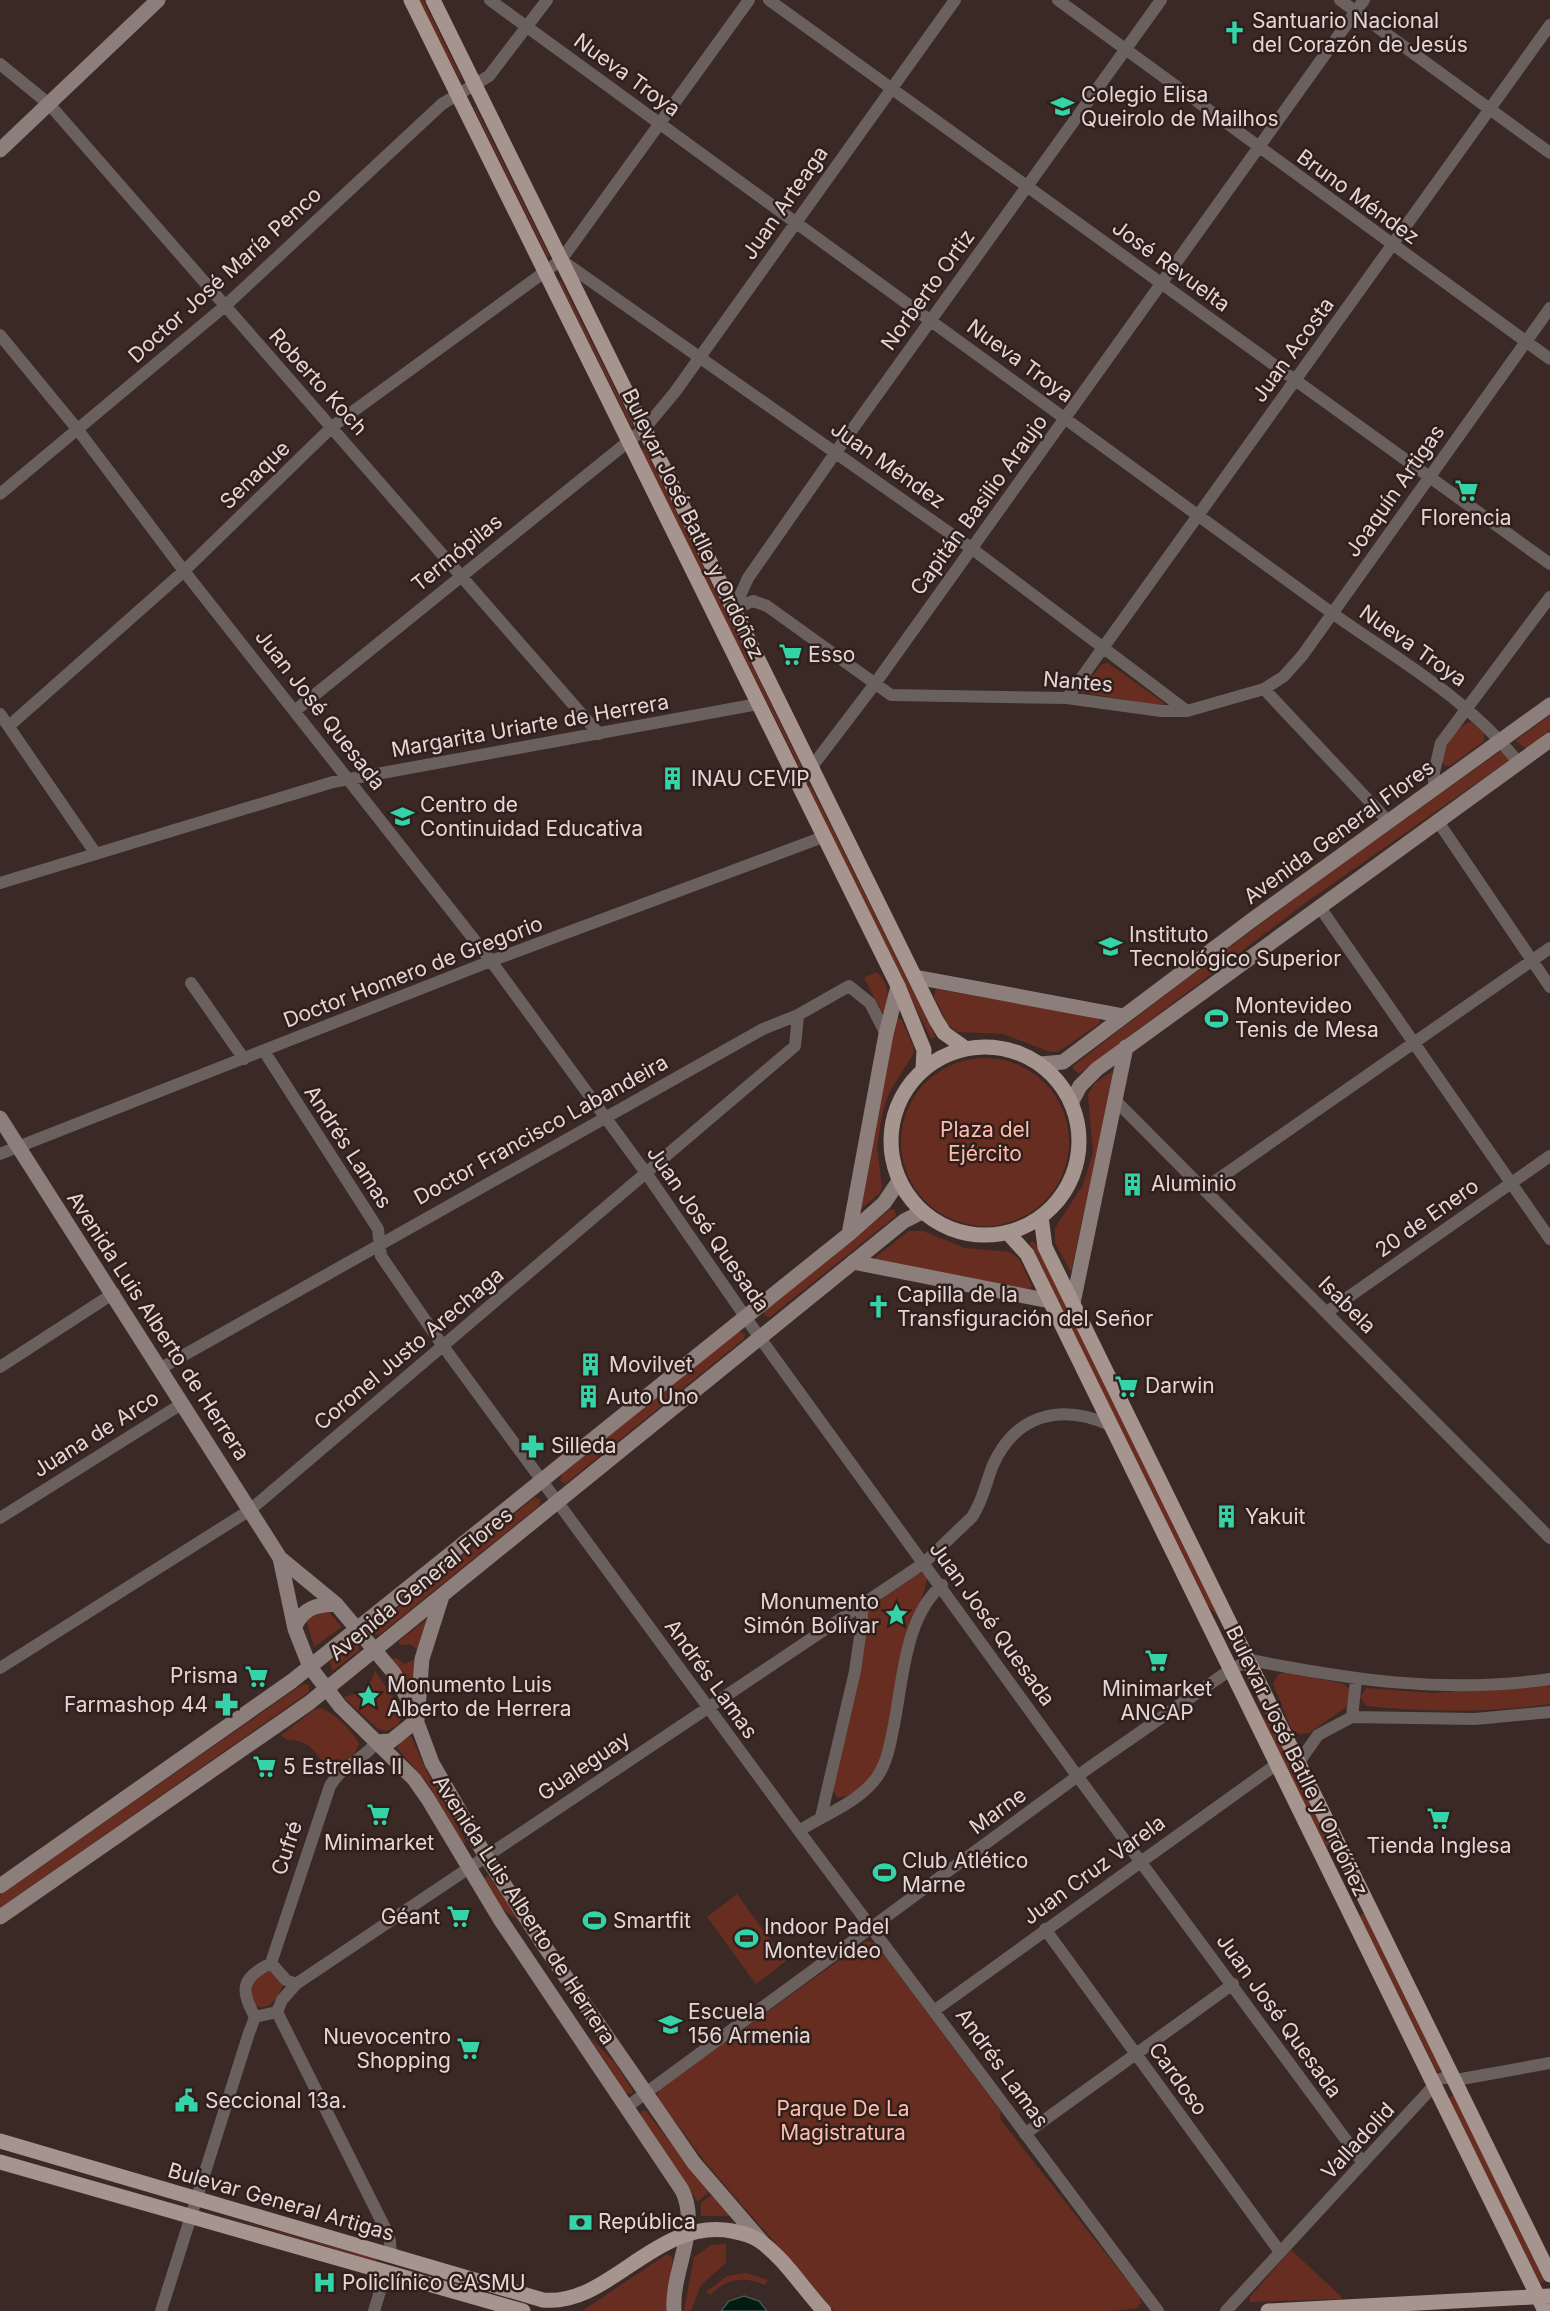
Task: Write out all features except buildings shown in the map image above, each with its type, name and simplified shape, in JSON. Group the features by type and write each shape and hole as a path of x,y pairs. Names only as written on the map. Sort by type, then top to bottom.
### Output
{"main road":[{"path":"0,150 158,0"},
{"name":"Bulevar José Batlle y Ordóñez","path":"411,0 898,986 924,1050 922,1069"},
{"name":"Bulevar José Batlle y Ordóñez","path":"433,0 915,977 944,1032 966,1048"},
{"name":"Avenida General Flores","path":"1040,1064 1063,1062 1388,821 1550,705"},
{"path":"1071,1103 1080,1086 1093,1072 1550,740"},
{"path":"915,977 1124,1016"},
{"path":"849,1234 886,1034 898,986"},
{"path":"1073,1304 1126,1047"},
{"path":"966,1048 1004,1048 1040,1064 1058,1081 1071,1103 1079,1130 1078,1158 1074,1172 1061,1197 1041,1217 1008,1233 969,1234 944,1226 922,1212 899,1180 891,1155 891,1128 905,1090 922,1069 943,1056 966,1048"},
{"name":"Avenida Luis Alberto de Herrera","path":"0,1118 114,1293 280,1558 336,1604 393,1672 417,1720 432,1763 485,1855 645,2094 694,2163 824,2311"},
{"name":"Avenida General Flores","path":"0,1886 310,1667 745,1315 849,1234 884,1203 899,1180"},
{"name":"Avenida General Flores","path":"0,1917 326,1689 904,1221 922,1212"},
{"name":"Bulevar José Batlle y Ordóñez","path":"1041,1217 1045,1247 1250,1660 1550,2275"},
{"name":"Bulevar José Batlle y Ordóñez","path":"1008,1233 1027,1254 1434,2085 1544,2296 1545,2311"},
{"path":"853,1262 1050,1301"},
{"name":"Avenida Luis Alberto de Herrera","path":"280,1558 295,1626 310,1667 326,1689 414,1779 428,1798 468,1868 628,2106 685,2196 690,2216 677,2273 675,2311"},
{"name":"Avenida Luis Alberto de Herrera","path":"417,1720 422,1659 436,1607 443,1594"},
{"path":"295,1626 304,1612 312,1606 336,1604"},
{"name":"Cufré","path":"377,1742 390,1741 417,1720"},
{"name":"Bulevar General Artigas","path":"0,2141 523,2295 549,2306"},
{"name":"Bulevar General Artigas","path":"1,2164 523,2311"},
{"path":"549,2306 581,2293 669,2241 704,2230 726,2230 751,2236 766,2246"},
{"path":"808,2295 809,2311"},
{"path":"1268,2311 1544,2296"}],"street":[{"name":"Nueva Troya","path":"490,0 1199,517 1467,708 1502,741 1518,762"},
{"name":"Doctor José María Penco","path":"0,494 225,306 442,104 497,68 547,0"},
{"name":"Senaque","path":"9,726 184,570 333,426 561,260 748,0"},
{"name":"José Revuelta","path":"769,0 1550,564"},
{"name":"Juan Arteaga","path":"645,428 700,357 955,0"},
{"name":"Bruno Méndez","path":"1058,0 1392,246 1550,359"},
{"name":"Norberto Ortiz","path":"734,609 748,579 836,452 1161,0"},
{"path":"1340,0 1550,153"},
{"name":"Capitán Basilio Araujo","path":"798,785 874,685 1364,0"},
{"name":"Juan Acosta","path":"1067,698 1550,25"},
{"name":"Roberto Koch","path":"0,64 49,104 333,426 599,734"},
{"name":"Juan Méndez","path":"561,260 971,548 1187,711"},
{"name":"Joaquín Artigas","path":"1264,689 1293,667 1550,308"},
{"name":"Juan José Quesada","path":"0,335 78,430 184,570 296,710 491,962 646,1173 760,1338 942,1585 1078,1777 1142,1860 1363,2163"},
{"name":"Termópilas","path":"296,710 645,428"},
{"path":"1434,789 1434,772 1441,743 1550,597"},
{"name":"Nantes","path":"734,609 753,601 759,602 891,695 1067,698 1161,711 1187,711 1264,689"},
{"path":"1264,689 1388,821"},
{"name":"Margarita Uriarte de Herrera","path":"0,884 291,794 349,779 759,704"},
{"path":"0,714 96,854"},
{"path":"1437,820 1550,987"},
{"name":"Doctor Homero de Gregorio","path":"0,1154 491,962 823,837"},
{"path":"1319,906 1550,1239"},
{"path":"1204,1189 1550,948"},
{"path":"191,983 244,1059"},
{"name":"Doctor Francisco Labandeira","path":"160,1368 604,1117 763,1029 798,1016 849,986 870,1003 886,1034"},
{"name":"Coronel Justo Arechaga","path":"0,1668 250,1510 795,1046 798,1016"},
{"name":"Andrés Lamas","path":"264,1051 378,1229 381,1256 443,1346 707,1707 1158,2311"},
{"name":"Isabela","path":"1114,1100 1550,1538"},
{"name":"20 de Enero","path":"1327,1312 1550,1156"},
{"path":"0,1367 114,1293"},
{"name":"Juana de Arco","path":"0,1518 183,1403"},
{"name":"Gualeguay","path":"277,2012 282,2000 296,1984 485,1855 924,1563 972,1517 998,1455 1020,1428 1038,1419 1065,1414 1095,1418 1110,1425"},
{"path":"799,1831 845,1804 873,1782 885,1763 913,1633 925,1602 942,1585"},
{"path":"821,1817 855,1671 862,1622 862,1604"},
{"path":"1250,1660 1356,1680 1429,1686 1487,1685 1550,1679"},
{"name":"Marne","path":"628,2106 1078,1777 1230,1670 1250,1660"},
{"path":"1352,1717 1356,1680"},
{"path":"1299,1762 1318,1735 1352,1717 1474,1719 1550,1712"},
{"name":"Cufré","path":"271,1963 330,1786 337,1774 366,1755 377,1742"},
{"name":"Juan Cruz Varela","path":"935,2010 1276,1764"},
{"name":"Cardoso","path":"1045,1929 1280,2252"},
{"path":"161,2311 255,2017 246,2001 246,1985 254,1972 271,1963 286,1980 296,1984"},
{"path":"1025,2134 1233,1984"},
{"path":"255,2017 277,2012 386,2230 391,2256"},
{"path":"1434,2085 1447,2077 1456,2080 1550,2063"},
{"name":"Valladolid","path":"1226,2311 1423,2101 1434,2085"},
{"path":"374,2311 386,2272"}],"green space":[{"path":"418,0 423,0 461,77 460,80"},
{"path":"473,106 549,255 548,258"},
{"path":"558,281 561,281 633,425 632,428"},
{"path":"643,449 801,765 800,768 641,451"},
{"path":"1108,663 1164,703 1162,706 1080,692 1102,664"},
{"path":"1550,715 1550,730 1526,748 1515,741"},
{"path":"1471,722 1484,733 1484,741 1450,766 1444,765 1443,756 1448,744 1460,728"},
{"path":"1501,751 1511,759 1308,901 1079,1074 1073,1069 1073,1066 1232,945"},
{"path":"809,786 936,1037 931,1039 807,788"},
{"path":"876,972 884,980 888,998 883,1014 864,978"},
{"path":"936,989 1099,1018 1100,1023 1058,1052 1050,1052 1003,1034 958,1032 948,1025 934,996"},
{"path":"896,1018 901,1019 913,1045 914,1053 890,1091 883,1110 877,1147 882,1187 880,1193 861,1209"},
{"name":"Plaza del Ejército","path":"985,1058 1001,1059 1017,1064 1045,1082 1063,1110 1068,1126 1068,1158 1063,1174 1045,1202 1017,1220 1001,1225 985,1226 969,1225 953,1220 925,1202 907,1174 902,1158 901,1142 902,1126 907,1110 925,1082 953,1064 969,1059"},
{"path":"1111,1072 1114,1074 1071,1272 1055,1243 1055,1228 1083,1185 1093,1153 1088,1094 1095,1083"},
{"path":"890,1209 895,1210 896,1216 770,1317 764,1316 765,1308"},
{"path":"909,1231 923,1231 965,1248 1010,1252 1019,1259 1032,1286 1030,1289 872,1260"},
{"path":"1032,1241 1036,1244 1234,1647 1216,1614 1206,1604 1030,1243"},
{"path":"739,1331 745,1334 744,1339 565,1484 560,1481 562,1474"},
{"path":"535,1497 541,1500 539,1506 379,1635 374,1634 374,1627"},
{"path":"920,1573 927,1576 926,1582 914,1619 896,1708 884,1752 877,1769 866,1784 859,1790 837,1797 832,1788 868,1608"},
{"path":"327,1610 342,1627 314,1647 306,1620 309,1615"},
{"path":"427,1619 419,1651 410,1644 400,1645 398,1642"},
{"path":"352,1643 359,1646 359,1651 332,1671 330,1662"},
{"path":"396,1658 405,1664 415,1659 413,1688 391,1660"},
{"path":"375,1671 395,1700 402,1715 398,1725 386,1731 377,1728 343,1697 363,1689 370,1682"},
{"path":"1285,1672 1344,1684 1350,1690 1348,1706 1309,1733 1298,1734 1291,1728 1273,1684 1278,1675"},
{"path":"1243,1679 1264,1718 1274,1728 1352,1890 1334,1853 1323,1842"},
{"path":"303,1684 309,1685 309,1692 0,1908 0,1895"},
{"path":"1550,1684 1550,1704 1504,1709 1458,1711 1389,1708 1366,1706 1360,1697 1366,1688 1433,1693"},
{"path":"320,1708 331,1713 342,1723 359,1744 354,1754 328,1772 321,1759 307,1745 295,1740 287,1740 281,1735"},
{"path":"411,1736 428,1774 466,1842 463,1844 429,1785 397,1748 401,1742"},
{"path":"488,1876 520,1921 502,1909 483,1879"},
{"name":"Indoor Padel Montevideo","path":"737,1894 786,1961 756,1984 707,1917"},
{"path":"1362,1913 1365,1914 1440,2068 1439,2072 1360,1917"},
{"name":"Parque De La Magistratura","path":"866,1941 875,1943 1001,2112 1000,2119 1140,2297 1141,2303 1137,2308 1113,2311 834,2311 705,2162 657,2097 659,2090"},
{"path":"270,1970 283,1985 273,2002 261,2007 253,2000 254,1978"},
{"path":"589,2036 615,2063 633,2091 632,2094 626,2093"},
{"path":"1454,2096 1544,2279 1543,2283 1539,2281 1449,2099"},
{"path":"646,2111 709,2192 698,2202 640,2114"},
{"path":"711,2195 728,2216 701,2216 701,2203"},
{"path":"205,2211 377,2259 376,2261"},
{"path":"726,2244 726,2263 701,2285 691,2311 684,2311 694,2257 711,2245"},
{"path":"1291,2250 1341,2296 1341,2299 1250,2302 1250,2297"},
{"path":"667,2254 673,2258 666,2311 582,2311"},
{"path":"746,2273 768,2280 765,2285 750,2280 736,2280 723,2285 711,2295 706,2292 727,2276"}],"shaded area":[{"path":"744,2296 759,2301 767,2311 721,2311 729,2301"}],"place":[{"name":"Santuario Nacional del Corazón de Jesús","path":"1234,33"},
{"name":"Colegio Elisa Queirolo de Mailhos","path":"1063,107"},
{"name":"Florencia","path":"1466,490"},
{"name":"Esso","path":"790,655"},
{"name":"INAU CEVIP","path":"673,779"},
{"name":"Centro de Continuidad Educativa","path":"402,817"},
{"name":"Instituto Tecnológico Superior","path":"1111,947"},
{"name":"Montevideo Tenis de Mesa","path":"1217,1018"},
{"name":"Aluminio","path":"1133,1184"},
{"name":"Capilla de la Transfiguración del Señor","path":"879,1307"},
{"name":"Movilvet","path":"591,1365"},
{"name":"Darwin","path":"1127,1386"},
{"name":"Auto Uno","path":"588,1397"},
{"name":"Silleda","path":"533,1446"},
{"name":"Yakuit","path":"1227,1517"},
{"name":"Monumento Simón Bolívar","path":"897,1614"},
{"name":"Minimarket ANCAP","path":"1157,1661"},
{"name":"Prisma","path":"256,1676"},
{"name":"Monumento Luis Alberto de Herrera","path":"369,1697"},
{"name":"Farmashop 44","path":"226,1705"},
{"name":"5 Estrellas II","path":"265,1767"},
{"name":"Minimarket","path":"379,1815"},
{"name":"Tienda Inglesa","path":"1439,1818"},
{"name":"Club Atlético Marne","path":"884,1873"},
{"name":"Géant","path":"458,1917"},
{"name":"Smartfit","path":"595,1921"},
{"name":"Indoor Padel Montevideo","path":"746,1939"},
{"name":"Escuela 156 Armenia","path":"670,2024"},
{"name":"Nuevocentro Shopping","path":"469,2049"},
{"name":"Seccional 13a.","path":"187,2101"},
{"name":"República","path":"580,2222"},
{"name":"Policlínico CASMU","path":"324,2283"}]}
